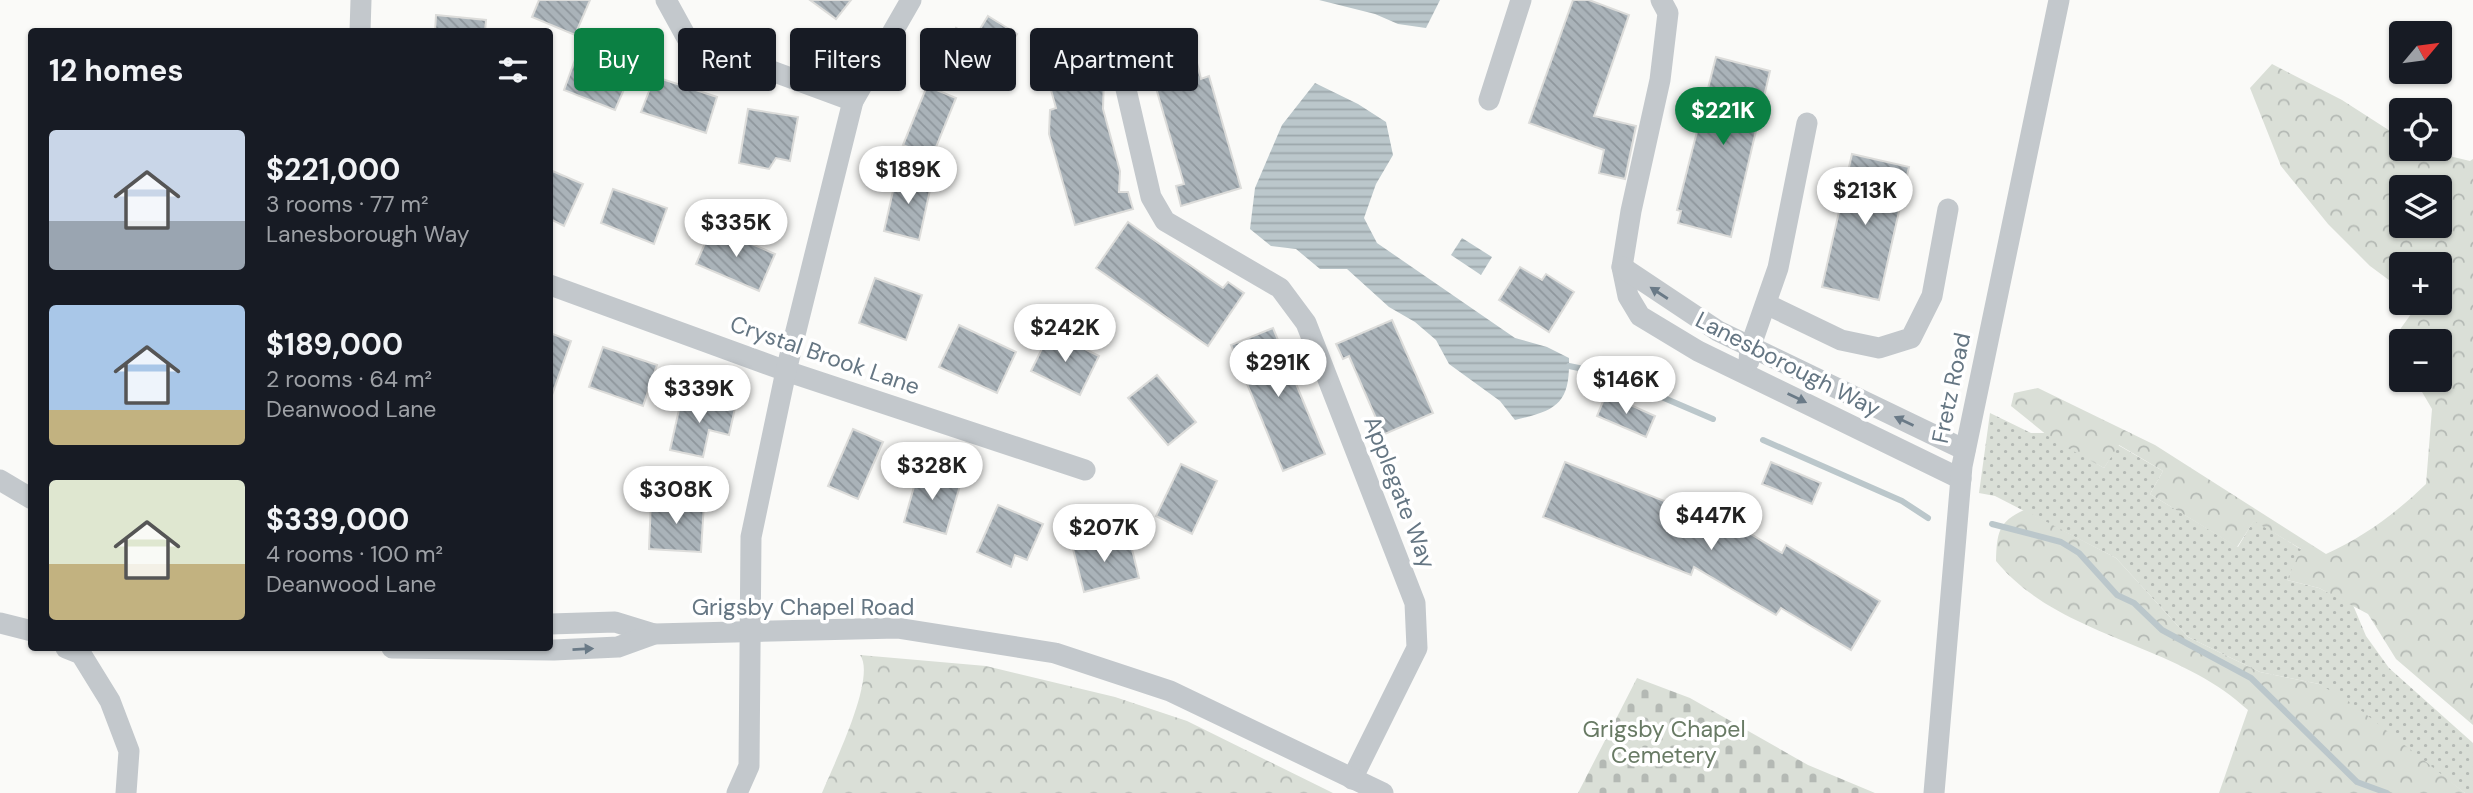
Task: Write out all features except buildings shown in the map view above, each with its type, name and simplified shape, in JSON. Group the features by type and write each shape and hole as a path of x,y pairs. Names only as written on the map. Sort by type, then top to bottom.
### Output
{"street":[{"path":"360,28 361,0"},
{"path":"666,0 688,40 853,101"},
{"path":"737,793 748,766 752,631 751,537 786,371 853,101 911,0"},
{"path":"1489,100 1521,0"},
{"name":"Lanesborough Way","path":"1661,0 1668,13 1660,80 1630,216 1622,267 1628,296 1640,316 1698,351 1961,479"},
{"name":"Fretz Road","path":"1934,793 1965,450 2059,0"},
{"name":"Applegate Way","path":"1126,91 1151,197 1165,221 1280,288 1306,323 1415,603 1418,648 1352,779"},
{"path":"1747,374 1750,348 1778,268 1807,123"},
{"path":"1766,304 1841,340 1879,348 1911,338 1932,296 1948,209"},
{"name":"Lanesborough Way","path":"1622,267 1697,318 1750,348 1965,450"},
{"name":"Crystal Brook Lane","path":"553,286 786,371 1084,470"},
{"path":"1854,427 1866,403"},
{"path":"0,480 28,497"},
{"name":"Grigsby Chapel Road","path":"553,624 615,622 654,634"},
{"path":"0,623 28,630"},
{"name":"Grigsby Chapel Road","path":"553,650 618,647 654,634 897,628 1055,653 1170,691 1383,793"},
{"path":"78,651 110,701 129,751 126,793"}],"green space":[{"path":"2272,64 2342,100 2389,130 2389,161 2452,161 2452,157 2470,161 2473,159 2473,725 2396,659 2368,614 2319,588 2287,580 2301,549 2254,521 2237,547 2150,494 2163,471 2119,445 2104,468 2053,440 2011,406 2014,393 2038,388 2155,445 2326,554 2379,524 2403,505 2426,484 2432,409 2422,392 2452,392 2452,329 2401,329 2410,315 2452,315 2452,252 2389,252 2389,280 2370,266 2328,224 2281,166 2250,88"},
{"path":"1990,413 2031,433 2045,433 2104,468 2118,445 2163,471 2150,494 2238,547 2254,520 2302,550 2287,580 2319,588 2353,605 2366,636 2389,668 2473,743 2473,793 2465,793 2319,684 2260,672 2188,637 2116,558 1995,496 1979,493"},
{"path":"2024,510 2116,558 2188,637 2260,672 2319,684 2353,704 2465,793 2219,793 2248,710 2219,687 2187,669 2084,624 2022,587 1996,561 1998,536 2004,524"},
{"path":"860,655 986,666 1115,697 1187,721 1333,793 822,793 858,701 864,666"},
{"name":"Grigsby Chapel Cemetery","path":"1637,678 1690,698 1808,765 1875,793 1578,793"}],"shaded area":[{"path":"1319,0 1440,0 1426,28 1398,24 1375,14"},
{"path":"1315,83 1358,104 1386,122 1393,155 1376,184 1364,218 1377,243 1515,338 1547,347 1569,358 1564,395 1551,408 1515,420 1500,401 1449,364 1436,340 1415,322 1389,307 1347,269 1320,269 1296,249 1271,246 1250,229 1255,188 1282,125"},
{"path":"1462,238 1492,257 1481,275 1451,255"}],"waterway":[{"path":"1569,366 1608,374 1713,419"},
{"path":"1763,440 1902,501 1928,518"},
{"path":"1992,524 2061,542 2079,553 2117,595 2134,603 2162,630 2251,678 2357,782 2387,793"}]}
